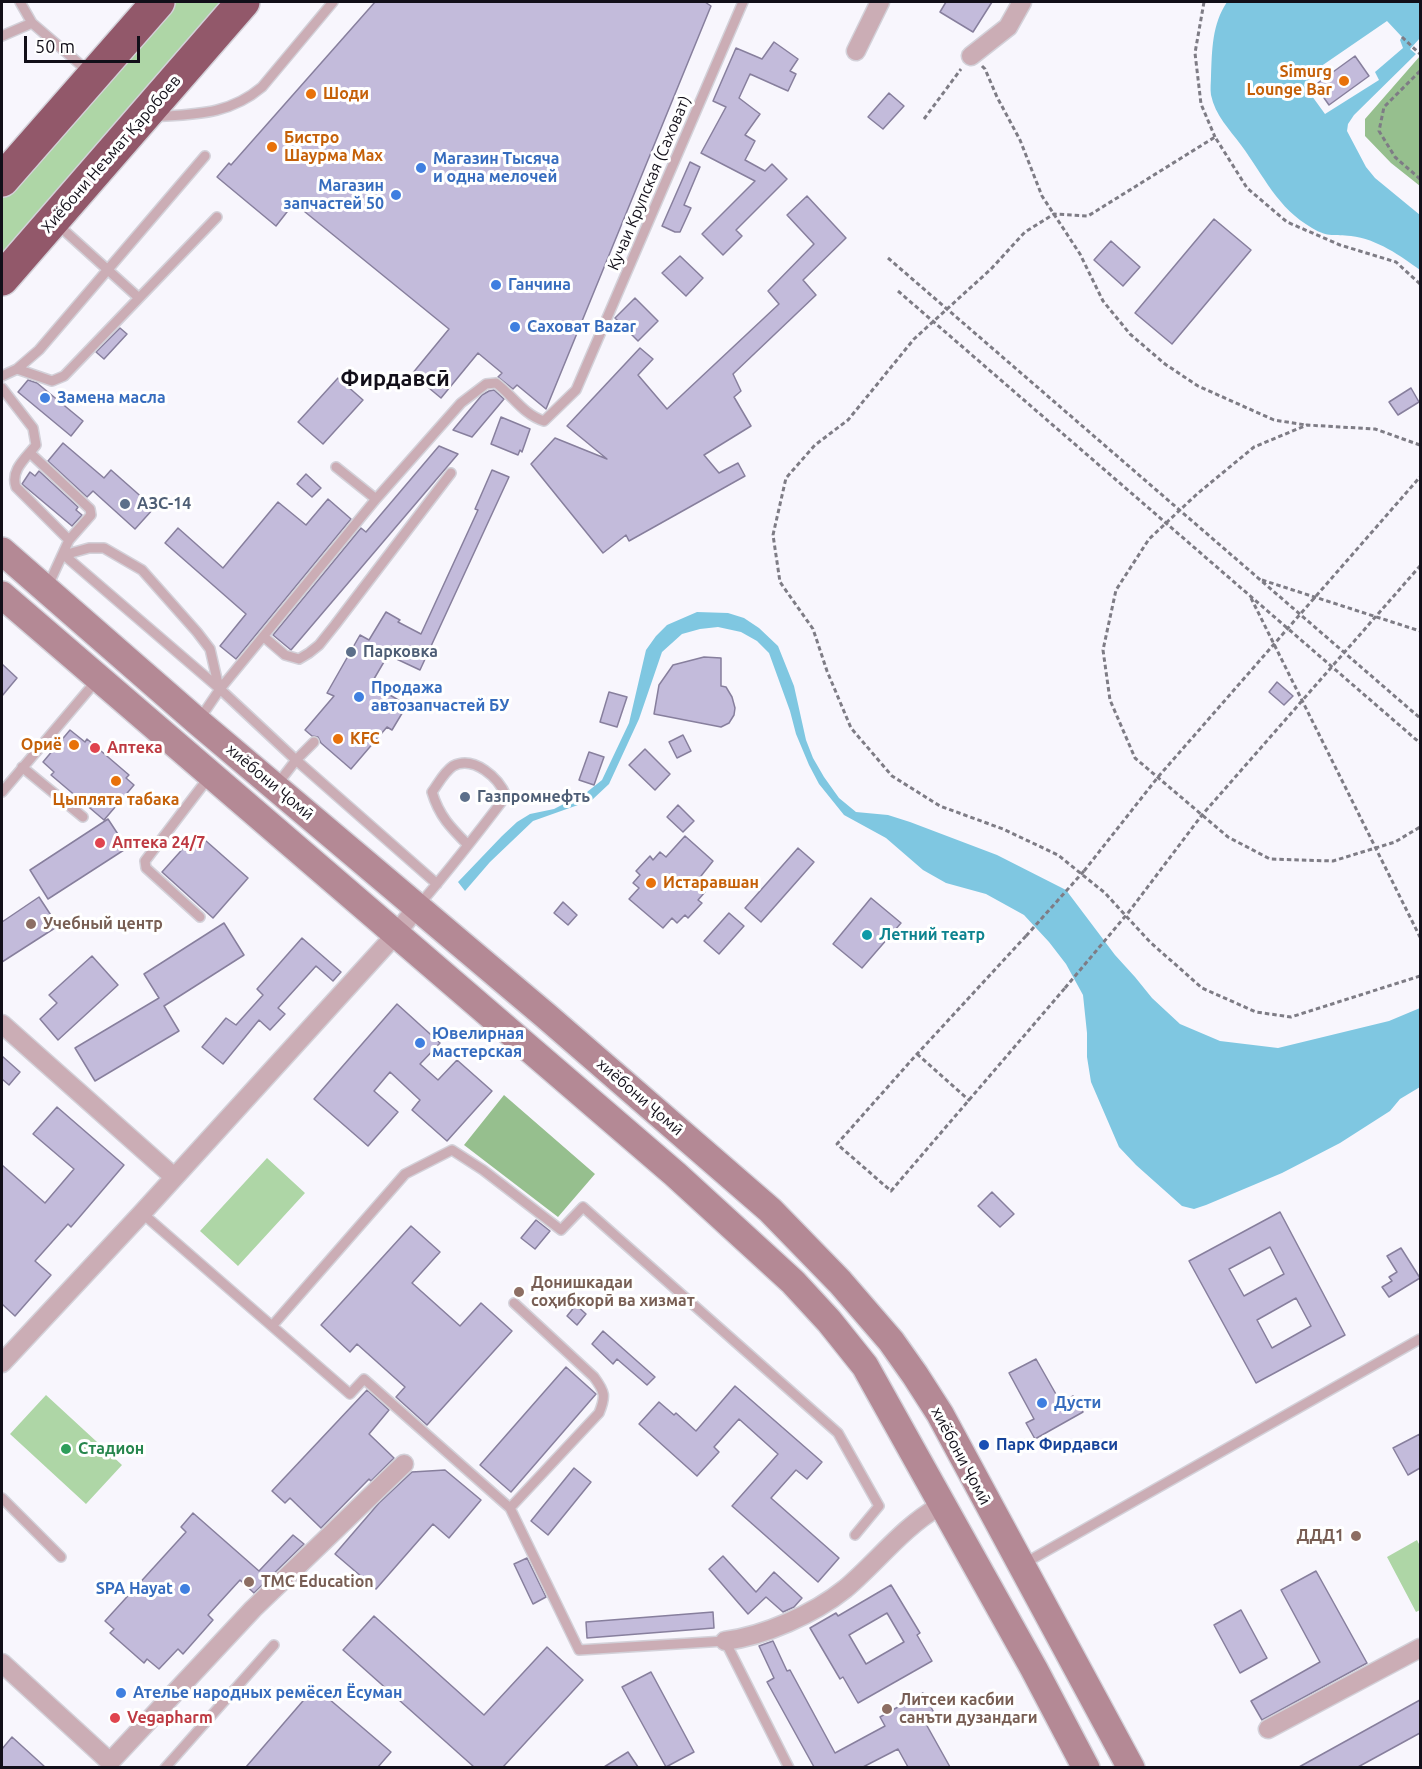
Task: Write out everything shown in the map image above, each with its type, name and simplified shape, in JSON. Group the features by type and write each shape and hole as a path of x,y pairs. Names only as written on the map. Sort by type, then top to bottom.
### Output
{"highway":[{"path":"2,180 158,2"},
{"name":"Хиёбони Неъмат Қаробоев","path":"2,279 243,2"}],"main road":[{"name":"хиёбони Ҷомӣ","path":"2,551 198,722 770,1210 840,1282 891,1341 940,1414 1020,1566 1131,1767"},
{"name":"хиёбони Ҷомӣ","path":"2,595 675,1174 767,1257 829,1321 865,1366 1086,1767"},
{"path":"1034,1669 1069,1653"}],"street":[{"path":"856,51 880,2"},
{"path":"971,56 1008,27 1022,2"},
{"path":"2,1363 396,934 417,907"},
{"path":"2,1024 174,1177"},
{"path":"2,1663 113,1765 253,1609 404,1464"},
{"path":"725,1641 750,1638 817,1608 845,1589 919,1518 938,1507"},
{"path":"1268,1729 1420,1648"}],"lane":[{"path":"20,2 32,23 93,76"},
{"path":"142,117 203,114 234,106 249,98 262,87 333,2"},
{"name":"Кучаи Крупская (Саховат)","path":"376,499 461,403 486,384 496,383 509,393 532,418 544,421 576,390 743,2"},
{"path":"2,36 32,23"},
{"path":"2,376 17,369 39,350 205,156"},
{"path":"17,369 52,381 64,376 217,217"},
{"path":"53,220 139,298"},
{"path":"2,388 33,428 36,445 14,473 13,479 16,487 69,540"},
{"path":"30,453 90,508 91,515 69,540 46,590"},
{"path":"198,722 220,689 376,499 336,467"},
{"path":"264,637 285,655 299,659 309,653 335,625 451,473"},
{"path":"64,555 104,548 142,570 210,649 220,689"},
{"path":"64,555 220,689 296,760 437,884"},
{"path":"2,792 98,678"},
{"path":"275,787 296,760 314,742"},
{"path":"417,907 437,884 468,845 506,796 502,787 489,774 478,766 464,763 452,767 432,792 437,810 468,845"},
{"path":"22,767 83,817"},
{"path":"200,917 146,868 145,861 211,775"},
{"path":"272,1326 405,1174 452,1150 483,1170 561,1230 583,1207 838,1433 879,1506 855,1535"},
{"path":"142,1213 350,1394 364,1379 510,1508 579,1650 725,1641 789,1767"},
{"path":"510,1508 599,1413 604,1400 603,1390 594,1377 514,1303"},
{"path":"1020,1566 1420,1339"},
{"path":"2,1498 61,1557"},
{"path":"165,1767 274,1645"}],"path":[{"path":"1204,2 1195,53 1201,104 1215,137 1247,188 1287,222 1340,245 1396,262 1420,284"},
{"path":"1402,37 1420,54"},
{"path":"924,119 971,56 985,69 1020,140 1042,196 1080,254 1103,301 1130,333 1165,364 1198,387 1274,420 1307,425 1375,429 1420,445"},
{"path":"1420,71 1384,106 1379,131 1395,157 1420,179"},
{"path":"1215,137 1088,216 1054,214 1025,232 991,269 914,339 848,420 815,445 786,478 773,535 780,582 813,629 827,671 851,729 892,776 940,806 1003,829 1058,855 1106,893 1150,942 1202,988 1256,1012 1291,1017 1420,976"},
{"path":"888,258 1420,718"},
{"path":"898,291 1420,743"},
{"path":"1307,425 1254,447 1149,539 1116,590 1103,650 1110,700 1135,758 1228,837 1270,859 1333,861 1395,842 1420,827"},
{"path":"1420,477 1158,777 1084,870 837,1144 891,1191 1128,913 1202,814 1420,566"},
{"path":"1260,580 1420,631"},
{"path":"1250,595 1420,937"},
{"path":"916,1054 970,1101"}],"green space":[{"path":"173,2 231,2 2,263 2,199"},
{"path":"1420,56 1420,186 1391,163 1365,136 1365,119"},
{"path":"504,1095 595,1174 558,1217 464,1145"},
{"path":"267,1158 305,1193 238,1266 200,1231"},
{"name":"Стадион","path":"46,1395 122,1465 86,1504 10,1434"},
{"path":"1417,1540 1420,1546 1420,1610 1416,1612 1387,1557"}],"water":[{"path":"1227,2 1420,2 1420,38 1410,49 1416,54 1354,115 1348,124 1347,131 1366,167 1375,178 1420,215 1420,270 1379,244 1351,236 1327,234 1312,228 1289,211 1272,191 1223,122 1211,95 1213,47 1222,10","holes":["1387,21 1402,37 1400,40 1403,48 1375,72 1379,80 1325,114 1304,85 1320,73 1317,69"]},
{"path":"697,612 728,613 744,618 759,628 778,646 794,686 806,740 813,758 839,798 856,812 888,815 910,822 997,855 1066,890 1115,955 1152,998 1180,1024 1220,1041 1278,1048 1389,1021 1420,1008 1420,1087 1400,1099 1390,1111 1340,1143 1282,1173 1194,1209 1182,1206 1119,1147 1091,1082 1083,995 1066,964 1049,942 1024,915 986,894 946,883 923,870 886,838 844,815 819,784 809,765 796,734 769,653 757,641 741,632 718,627 682,634 662,652 639,719 609,784 592,800 533,821 490,862 465,891 458,882 517,822 530,814 554,809 587,792 602,780 629,723 646,650 667,625"}],"building":[{"name":"Ганчина","path":"375,2 705,2 711,6 546,409 517,385 513,389 498,377 502,373 478,353 441,398 412,374 449,329 294,203 276,226 217,177 229,163 231,165"},
{"path":"946,2 992,2 973,32 940,12"},
{"path":"774,42 798,59 790,71 796,74 788,91 750,74 739,98 760,114 745,135 755,141 745,160 765,171 772,164 787,179 736,230 742,236 723,255 702,234 755,181 701,153 726,107 713,101 736,48 762,59"},
{"path":"1355,56 1369,76 1329,105 1315,85"},
{"path":"889,93 904,106 883,129 868,117"},
{"path":"690,162 700,167 684,205 691,208 680,232 675,232 662,226"},
{"path":"807,196 846,238 803,280 816,295 733,374 741,391 734,397 751,426 704,455 719,473 738,463 745,476 629,541 626,535 603,553 531,464 555,438 607,459 567,426 640,348 653,359 638,375 667,409 779,304 768,291 814,244 787,215"},
{"path":"1214,219 1251,250 1172,344 1135,313"},
{"path":"1111,241 1140,267 1123,286 1094,260"},
{"path":"680,256 703,278 686,296 662,273"},
{"path":"635,298 658,321 638,341 615,318"},
{"path":"120,328 127,334 104,359 96,352"},
{"path":"338,378 363,400 323,444 298,422"},
{"path":"28,380 37,383 83,421 71,436 18,392"},
{"path":"1411,388 1419,402 1398,415 1389,402"},
{"path":"494,390 504,399 472,437 453,430 482,395"},
{"path":"501,417 530,429 522,452 520,450 518,455 491,444"},
{"path":"63,443 104,478 111,470 154,508 135,529 93,491 87,497 48,461"},
{"path":"439,446 458,454 291,650 273,635 361,528 366,532"},
{"path":"492,470 509,477 420,670 388,655 371,684 407,705 392,730 387,727 351,769 321,743 318,737 312,736 305,730 334,696 327,693 360,635 369,640 386,612 400,620 398,622 421,634 478,510 475,509"},
{"path":"39,471 78,507 76,510 82,515 72,526 22,484 30,472 35,476"},
{"path":"306,474 321,488 312,497 297,484"},
{"path":"328,499 351,519 236,659 220,646 246,614 165,543 178,528 223,568 278,502 306,525"},
{"path":"704,657 721,658 721,686 726,687 735,708 729,723 721,727 654,714 659,685 673,665"},
{"path":"2,664 17,678 2,696"},
{"path":"1277,682 1293,696 1284,705 1269,692"},
{"path":"609,692 627,697 617,727 600,722"},
{"path":"70,730 85,742 87,739 129,775 126,778 134,785 104,820 51,775 54,772 43,762"},
{"path":"683,735 691,751 677,758 669,742"},
{"path":"645,749 670,774 655,790 629,765"},
{"path":"589,752 604,757 594,785 579,780"},
{"path":"678,805 694,821 683,832 667,817"},
{"path":"108,819 127,848 48,899 30,870"},
{"path":"197,833 248,878 213,918 162,872"},
{"path":"685,836 713,861 701,876 705,880 699,887 705,892 698,900 702,903 688,918 685,915 677,923 672,918 663,928 629,899 639,888 633,883 640,875 636,871 650,856 653,860 660,852 666,857"},
{"path":"798,848 814,862 761,922 745,908"},
{"path":"39,897 58,926 2,962 2,922"},
{"path":"871,898 901,923 862,968 833,944"},
{"path":"563,902 577,915 568,925 554,913"},
{"path":"729,913 744,926 719,954 704,941"},
{"path":"224,923 244,955 164,1006 179,1031 95,1081 75,1048 159,998 144,974"},
{"path":"302,938 341,972 333,981 316,966 278,1008 285,1014 270,1030 259,1020 223,1064 202,1047 226,1018 236,1025 263,995 257,989"},
{"path":"92,956 118,985 58,1040 40,1019 57,1003 49,995"},
{"path":"397,1004 440,1043 420,1064 438,1080 457,1060 492,1091 447,1141 412,1110 420,1100 390,1072 374,1091 398,1112 368,1146 314,1099"},
{"path":"2,1056 20,1072 9,1085 2,1079"},
{"path":"57,1107 124,1165 71,1227 68,1224 35,1261 51,1275 15,1316 2,1304 2,1165 45,1203 74,1169 33,1134"},
{"path":"992,1192 1014,1214 1000,1227 978,1206"},
{"path":"1280,1212 1345,1335 1256,1383 1189,1261","holes":["1270,1247 1284,1274 1244,1296 1229,1269","1296,1298 1311,1326 1272,1348 1257,1320"]},
{"path":"536,1220 550,1231 535,1249 521,1238"},
{"path":"411,1226 440,1252 412,1283 460,1326 481,1303 512,1331 427,1425 396,1397 405,1387 357,1344 350,1352 321,1325"},
{"path":"1401,1248 1420,1278 1389,1297 1382,1287 1392,1281 1389,1277 1397,1272 1387,1256"},
{"path":"576,1305 586,1314 577,1325 567,1316"},
{"path":"603,1331 655,1377 647,1385 617,1359 613,1364 592,1344"},
{"path":"1036,1359 1061,1403 1073,1396 1083,1412 1035,1439 1026,1423 1034,1419 1009,1373"},
{"path":"566,1367 596,1394 511,1492 480,1465"},
{"path":"735,1386 822,1462 807,1479 796,1470 771,1498 839,1558 818,1582 732,1506 778,1454 739,1419 714,1447 719,1452 697,1476 639,1424 659,1402 674,1415 676,1413 696,1431"},
{"path":"367,1390 389,1410 369,1434 394,1458 371,1481 369,1479 321,1528 290,1498 285,1503 272,1491"},
{"path":"1420,1434 1420,1468 1408,1475 1393,1448"},
{"path":"574,1468 591,1482 548,1535 531,1521"},
{"path":"445,1470 481,1500 449,1538 433,1524 376,1589 335,1554 379,1503 412,1472"},
{"path":"193,1513 259,1571 293,1535 304,1544 254,1593 240,1580 208,1615 213,1620 183,1654 178,1649 159,1669 147,1659 144,1663 110,1633 114,1629 105,1621 186,1532 181,1527"},
{"path":"723,1556 756,1592 774,1572 802,1598 794,1607 783,1612 766,1597 748,1614 709,1569"},
{"path":"527,1558 546,1597 533,1604 514,1564"},
{"path":"1316,1571 1367,1663 1262,1720 1251,1701 1320,1662 1281,1590"},
{"path":"891,1585 920,1633 917,1635 932,1661 858,1703 843,1677 840,1679 810,1628 836,1613 838,1616","holes":["887,1613 904,1642 866,1664 849,1635"]},
{"path":"1241,1610 1267,1658 1240,1673 1214,1625"},
{"path":"713,1612 714,1628 587,1638 586,1622"},
{"path":"374,1616 484,1715 547,1647 583,1680 503,1767 474,1767 343,1650"},
{"path":"773,1641 787,1671 790,1670 835,1753 885,1726 880,1717 923,1693 937,1718 926,1724 950,1767 908,1767 898,1749 863,1767 814,1767 767,1682 774,1678 759,1646"},
{"path":"651,1672 694,1752 666,1767 622,1687"},
{"path":"315,1687 391,1752 378,1767 246,1767"},
{"path":"1420,1700 1420,1733 1358,1767 1299,1767"},
{"path":"12,1737 45,1767 2,1767 2,1749"},
{"path":"628,1752 638,1767 604,1767"}],"place":[{"name":"Simurg Lounge Bar","path":"1344,81"},
{"name":"Шоди","path":"311,94"},
{"name":"Бистро Шаурма Мax","path":"272,147"},
{"name":"Магазин Тысяча и одна мелочей","path":"421,168"},
{"name":"Магазин запчастей 50","path":"396,195"},
{"name":"Ганчина","path":"496,285"},
{"name":"Саховат Bazar","path":"515,327"},
{"name":"Замена масла","path":"45,398"},
{"name":"АЗС-14","path":"125,504"},
{"name":"Парковка","path":"351,652"},
{"name":"Продажа автозапчастей БУ","path":"359,697"},
{"name":"KFC","path":"338,739"},
{"name":"Ориё","path":"74,745"},
{"name":"Аптека","path":"95,748"},
{"name":"Цыплята табака","path":"116,781"},
{"name":"Газпромнефть","path":"465,797"},
{"name":"Аптека 24/7","path":"100,843"},
{"name":"Истаравшан","path":"651,883"},
{"name":"Учебный центр","path":"31,924"},
{"name":"Летний театр","path":"867,935"},
{"name":"Ювелирная мастерская","path":"420,1043"},
{"name":"Донишкадаи соҳибкорӣ ва хизмат","path":"519,1292"},
{"name":"Дусти","path":"1042,1403"},
{"name":"Парк Фирдавси","path":"984,1445"},
{"name":"Стадион","path":"66,1449"},
{"name":"ДДД1","path":"1356,1536"},
{"name":"TMC Education","path":"249,1582"},
{"name":"SPA Hayat","path":"185,1589"},
{"name":"Ателье народных ремёсел Ёсуман","path":"121,1693"},
{"name":"Литсеи касбии санъти дузандаги","path":"887,1709"},
{"name":"Vegapharm","path":"115,1718"}],"district":[{"name":"Фирдавсӣ","path":"395,379"}]}
